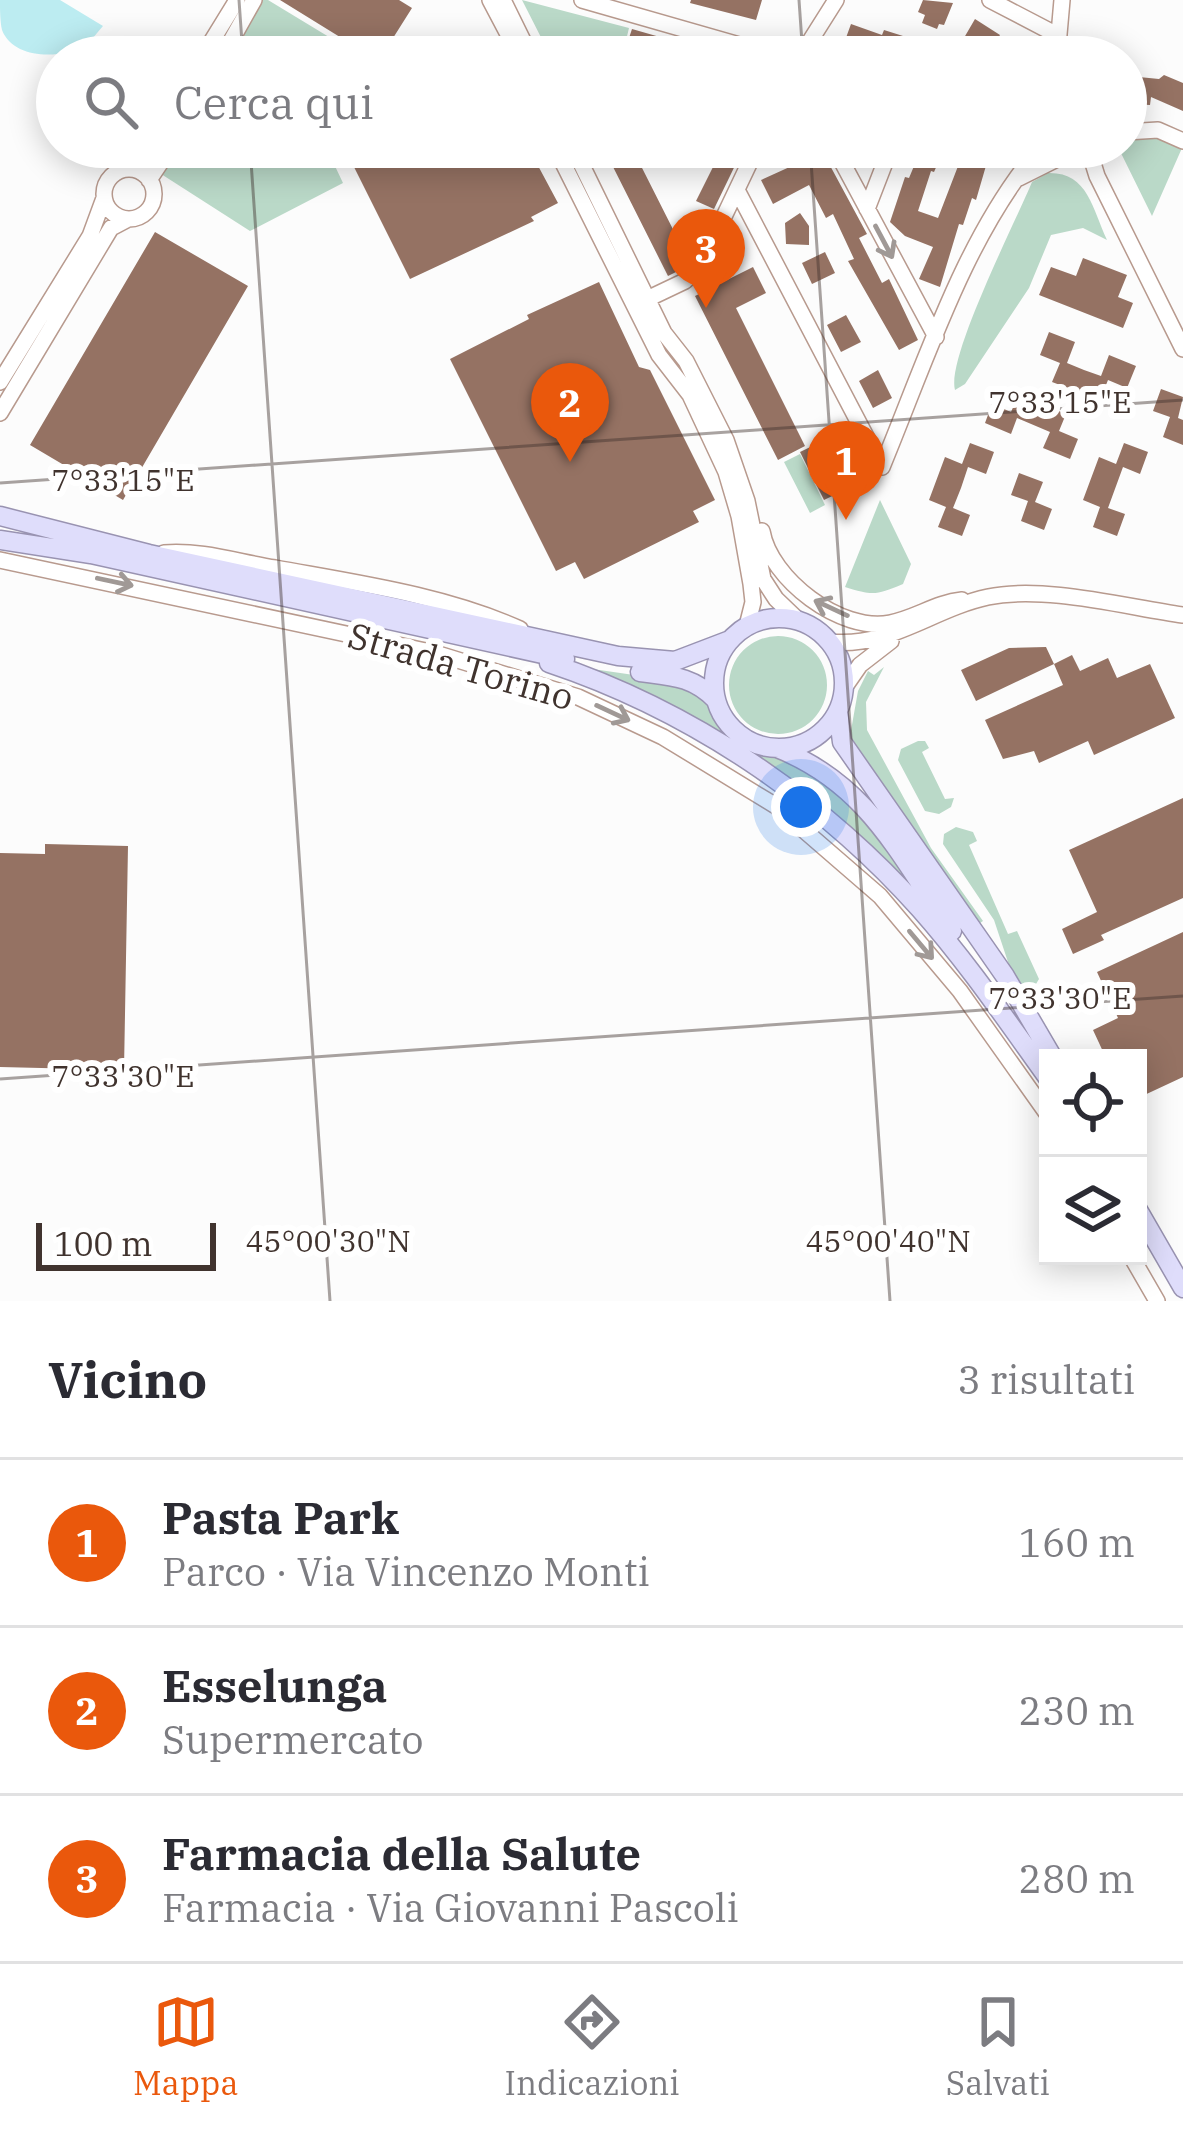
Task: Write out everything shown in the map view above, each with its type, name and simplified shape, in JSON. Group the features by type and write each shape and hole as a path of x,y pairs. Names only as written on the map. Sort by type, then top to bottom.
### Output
{"main road":[{"path":"0,516 554,644 662,662 689,658 730,640 747,626 772,619 799,621 830,643 839,658 844,688 838,711 842,742 1005,976 1048,1049"},
{"path":"0,540 91,554 499,646 687,678 703,685 736,732 831,774 857,797 1039,1053"},
{"path":"716,700 715,674 730,640"},
{"path":"499,646 586,676 658,709 789,788 868,855 919,908 1039,1066"},
{"path":"777,748 815,737 838,711"},
{"path":"1147,1226 1183,1288"}],"street":[{"path":"215,36 237,0"},
{"path":"234,36 254,0"},
{"path":"490,0 509,36"},
{"path":"503,0 521,36"},
{"path":"582,0 708,36"},
{"path":"814,36 836,0"},
{"path":"990,0 1057,36"},
{"path":"1059,36 1062,0"},
{"path":"1147,131 1158,130 1183,141"},
{"path":"149,180 157,168"},
{"path":"567,168 641,302 697,382 726,440 747,501 763,579 799,621"},
{"path":"583,168 659,356 690,395 733,492 751,584 747,626"},
{"path":"641,302 685,281 700,267 748,168"},
{"path":"845,168 936,337"},
{"path":"867,209 883,168"},
{"path":"738,192 882,467 1000,199 1024,168"},
{"path":"1016,179 1031,168"},
{"path":"1082,168 1097,176"},
{"path":"1094,168 1183,349"},
{"path":"0,382 86,243 98,220 109,178 125,169 139,171 149,180 152,202 142,214 111,228 0,413"},
{"path":"104,198 112,213 128,218"},
{"path":"747,501 760,513 764,541 776,566 802,593 838,614 881,624 940,602 1017,595 1183,615"},
{"name":"Strada Torino","path":"0,560 435,653 578,697 663,737 776,806 880,896 960,991 1039,1102"},
{"path":"830,643 861,644 904,632 982,598"},
{"path":"844,688 860,665 904,632"},
{"path":"1136,1265 1157,1301"}],"green space":[{"path":"262,0 268,0 327,36 241,36"},
{"path":"522,0 629,28 627,36 540,36"},
{"path":"1158,137 1182,148 1152,216 1128,168 1147,168 1147,138"},
{"path":"160,168 336,168 343,183 250,231 158,172"},
{"path":"1048,173 1061,174 1080,185 1107,240 1083,228 1051,235 1029,288 965,384 955,390 961,349 984,289 1032,182"},
{"path":"800,454 825,505 810,513 784,462"},
{"path":"880,500 911,564 903,584 875,593 845,587"},
{"path":"778,636 797,639 813,650 824,666 824,704 813,720 797,731 778,734 759,731 743,720 732,704 729,685 732,666 743,650 759,639"},
{"path":"579,667 682,682 706,698 717,723 737,743 792,761 849,796 918,891 915,895 857,837"},
{"path":"884,667 866,702 867,730 931,848 983,921 980,923 850,736 858,691 868,671 874,675"},
{"path":"925,741 929,748 922,752 945,799 954,798 951,807 939,814 925,811 898,760 901,749"},
{"path":"956,827 973,832 977,841 969,845 1008,934 1017,931 1039,979 1033,989 1020,985 994,920 943,844 944,834"}],"water":[{"path":"0,0 60,0 103,26 94,36 36,36 36,54 16,47 2,30"}],"building":[{"path":"280,0 399,0 412,8 394,36 338,36"},
{"path":"691,0 762,0 756,20"},
{"path":"923,0 953,3 944,25 937,29 922,23 925,15 918,12"},
{"path":"975,19 1000,35 999,36 965,36"},
{"path":"851,24 882,35 884,30 903,36 847,36"},
{"path":"632,29 656,36 630,36"},
{"path":"1164,75 1183,83 1183,111 1151,97 1147,105 1147,78"},
{"path":"354,168 539,168 558,203 531,217 534,221 410,279"},
{"path":"614,168 642,168 689,261 668,276"},
{"path":"712,168 734,168 714,209 696,201"},
{"path":"787,168 831,168 867,234 859,238 882,283 889,279 918,340 899,350 848,261 854,259 833,214 826,218 809,185 773,204 761,180"},
{"path":"913,168 936,168 918,211 938,218 957,168 985,168 976,200 972,198 963,225 959,224 940,287 919,279 933,247 905,236 890,222 905,177 909,178"},
{"path":"800,213 809,226 809,245 786,244 785,223"},
{"path":"155,232 248,286 123,500 30,445"},
{"path":"825,252 835,273 812,284 802,263"},
{"path":"1083,258 1127,275 1118,297 1133,303 1123,328 1039,295 1051,267 1076,276"},
{"path":"753,267 766,293 736,308 805,446 778,460 695,296"},
{"path":"599,282 639,367 650,370 715,500 693,511 699,522 584,579 575,562 556,571 450,359 529,319 527,315"},
{"path":"846,315 861,342 841,352 827,325"},
{"path":"1049,332 1075,342 1067,363 1084,370 1101,376 1109,355 1136,366 1127,388 1108,380 1100,400 1052,382 1060,363 1040,355"},
{"path":"878,370 892,398 873,408 859,381"},
{"path":"1161,389 1183,397 1178,418 1183,420 1183,445 1163,437 1170,417 1153,411"},
{"path":"1019,394 1066,414 1059,431 1078,439 1070,459 1043,448 1050,432 1017,418 1011,434 985,423 992,404 1011,412"},
{"path":"833,436 837,443 845,439 849,448 841,452 857,484 824,500 800,452"},
{"path":"970,443 994,452 986,474 968,467 953,508 970,515 962,536 938,527 946,507 929,500 945,457 962,464"},
{"path":"1124,443 1148,452 1140,474 1123,467 1108,508 1125,514 1117,536 1093,527 1100,507 1083,500 1099,457 1116,464"},
{"path":"1019,473 1043,482 1035,502 1052,509 1044,530 1021,521 1028,501 1011,495"},
{"path":"1046,647 1054,664 976,701 961,670 1009,648"},
{"path":"1072,655 1080,671 1108,658 1117,678 1150,664 1175,718 1094,755 1088,741 1039,763 1034,751 1003,759 985,720 1063,685 1054,664"},
{"path":"1183,798 1183,898 1101,935 1104,940 1073,954 1062,929 1097,912 1069,850"},
{"path":"45,844 128,846 124,1070 0,1067 0,853 45,854"},
{"path":"1183,932 1183,1077 1147,1094 1147,1049 1102,1049 1093,1030 1118,1018 1097,972"}],"place":[{"name":"Farmacia della Salute","path":"706,308"},
{"name":"Esselunga","path":"570,462"},
{"name":"Pasta Park","path":"846,520"}]}
